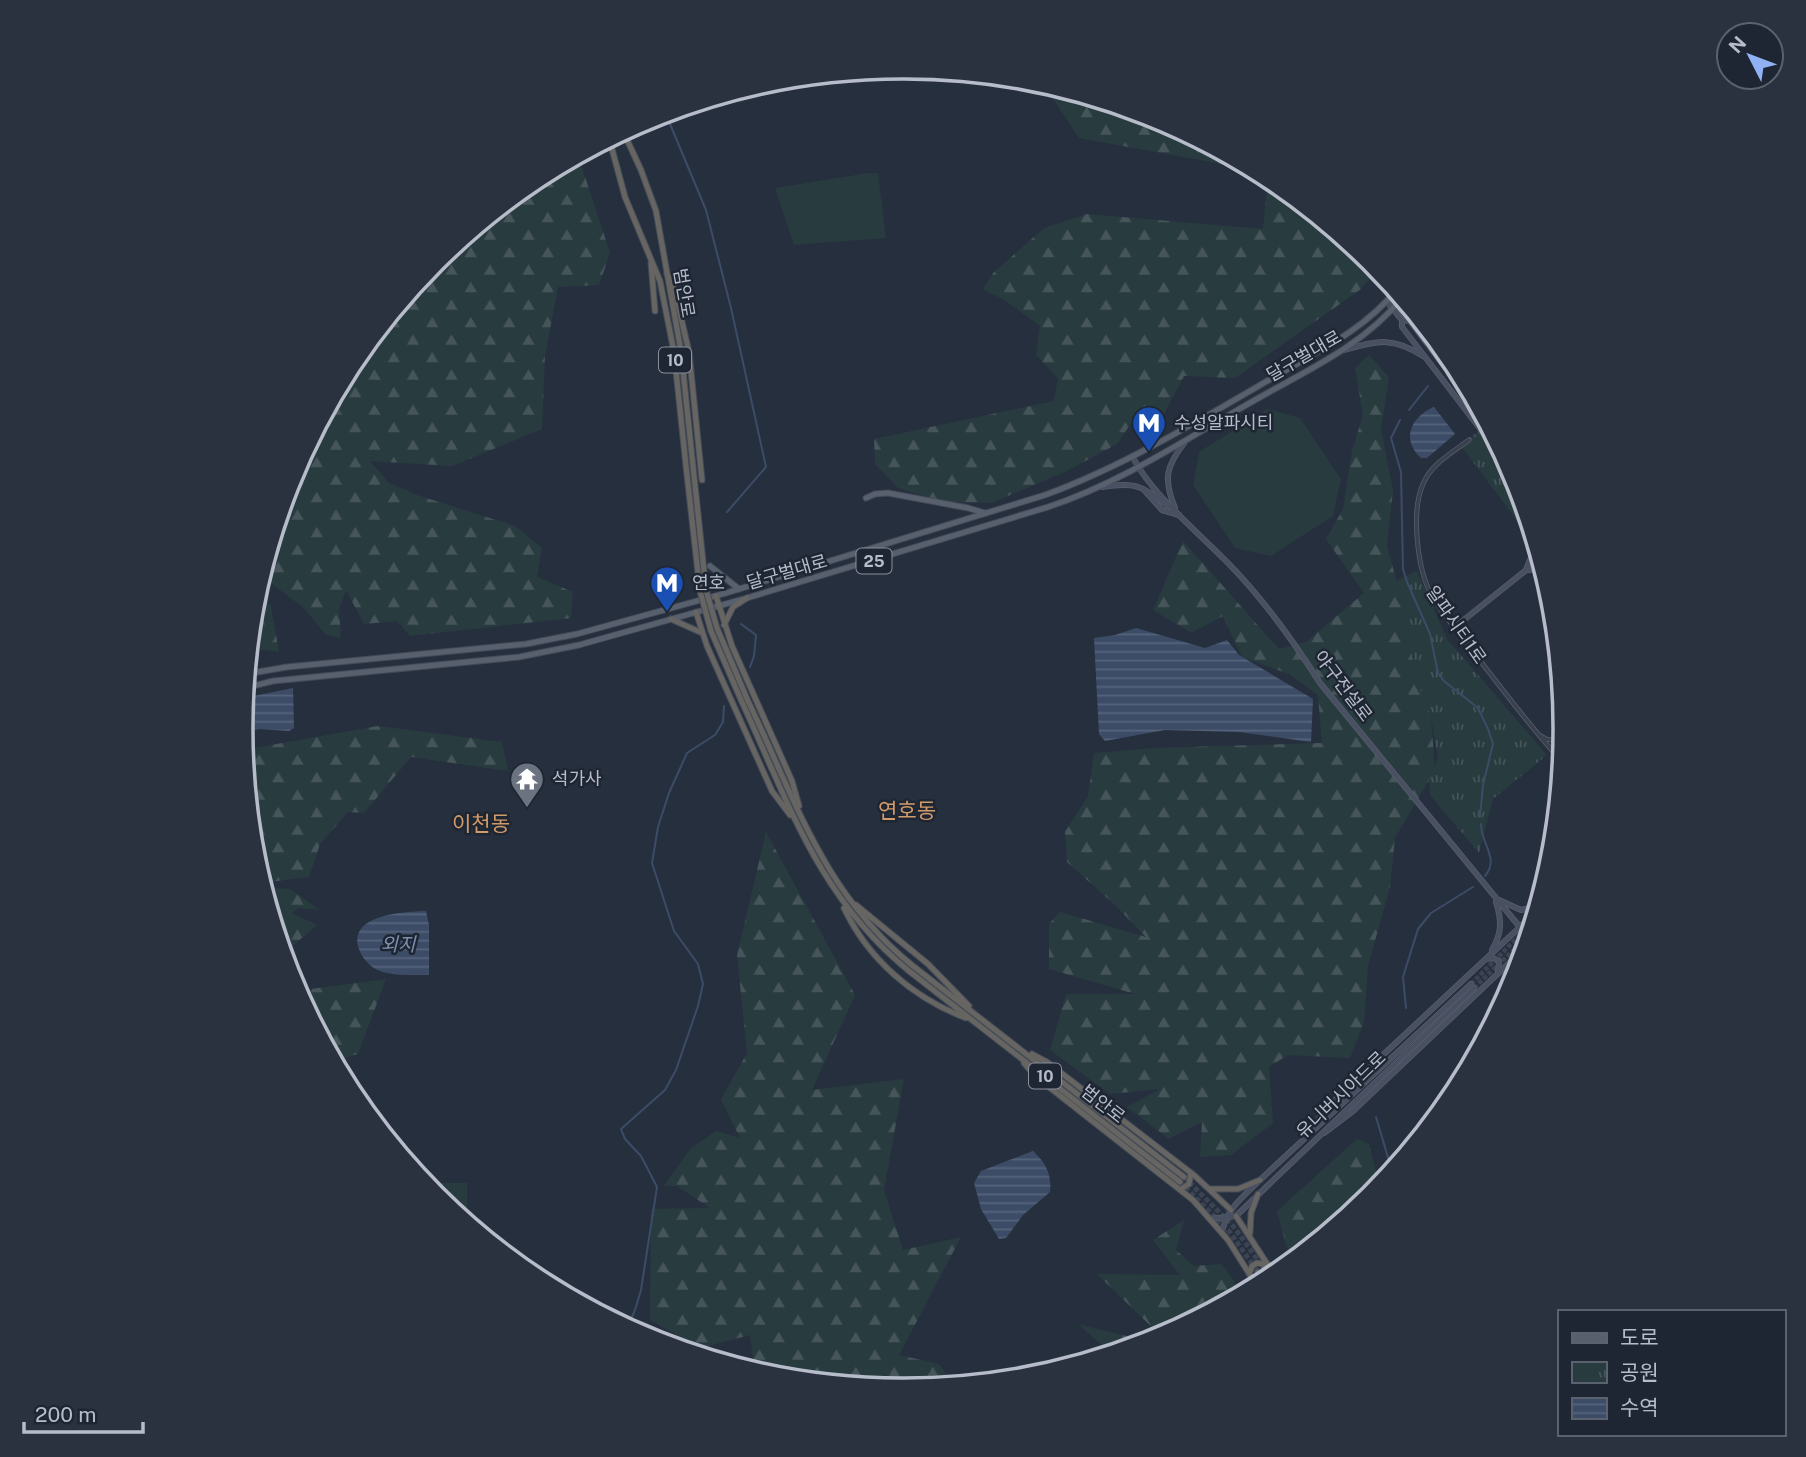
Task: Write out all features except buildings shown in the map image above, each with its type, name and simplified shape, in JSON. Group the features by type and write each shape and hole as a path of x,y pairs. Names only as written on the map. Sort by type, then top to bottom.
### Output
{"highway":[{"name":"범안로","path":"627,141 656,211 681,351 690,466"},
{"name":"범안로","path":"612,148 625,197 660,281 674,352 690,466"},
{"path":"651,256 655,311"},
{"path":"666,273 673,283 689,352 702,480"},
{"name":"10","path":"690,466 706,590 717,628 745,702 801,824 842,897 872,938 911,969"},
{"path":"716,596 724,625 792,781 801,824"},
{"path":"724,625 733,607 747,598"},
{"path":"696,612 703,634 772,790 801,824"},
{"path":"671,619 703,634"},
{"path":"842,897 928,964 975,1014"},
{"path":"842,897 851,924 864,943 895,977 949,1012 973,1021"},
{"name":"범안로","path":"911,969 975,1014 1015,1049 1182,1179"},
{"name":"범안로","path":"911,969 973,1021 1015,1049"},
{"path":"1015,1049 1047,1062 1191,1173 1231,1210"},
{"path":"1015,1049 1035,1076 1181,1189 1222,1232 1252,1276"},
{"path":"1181,1189 1189,1184 1191,1173"},
{"path":"1210,1189 1238,1189 1260,1180"},
{"path":"1251,1236 1251,1213 1258,1194"},
{"path":"1236,1216 1251,1236 1263,1269"},
{"path":"1250,1273 1257,1262 1263,1269"}],"main road":[{"name":"달구벌대로","path":"256,672 526,644 577,634 716,596 1088,480 1333,343 1390,298"},
{"path":"1387,302 1402,320 1402,327 1478,427"},
{"name":"달구벌대로","path":"255,686 292,680 519,657 579,645 996,524 1101,487 1138,468 1345,351 1365,336 1396,305"},
{"path":"1402,320 1408,321"},
{"path":"1409,336 1410,332 1420,335"},
{"path":"1345,351 1385,341 1403,344 1426,359"},
{"path":"1177,513 1168,487 1167,474 1174,456 1186,440"},
{"name":"야구전설로","path":"1131,456 1177,513 1230,565 1292,638 1320,683 1519,927"},
{"path":"1101,487 1128,483 1142,487 1177,513"},
{"path":"866,498 888,493 985,513"},
{"path":"1522,573 1530,557"},
{"path":"1455,626 1532,565"},
{"path":"710,566 739,589"},
{"path":"1522,573 1533,570"},
{"path":"1495,898 1521,910 1527,909"},
{"path":"1490,954 1502,929 1495,898"},
{"path":"1312,1130 1322,1112 1522,924"},
{"path":"1484,959 1493,958 1499,961 1498,973"},
{"path":"1317,1137 1332,1129 1353,1111 1508,964"},
{"name":"유니버시아드로","path":"1222,1232 1224,1219 1260,1180 1473,986 1236,1216"},
{"path":"1210,1219 1236,1216 1231,1210"}],"street":[{"name":"알파시티1로","path":"1469,440 1437,464 1428,475 1419,496 1418,545 1424,576 1430,592 1552,751"},
{"path":"1537,734 1552,740"}],"green space":[{"path":"1051,96 1112,113 1152,128 1225,165 1079,138"},
{"path":"581,164 610,253 599,285 558,287 545,356 542,429 452,466 370,461 389,483 420,496 515,526 542,548 537,577 573,592 571,618 410,636 397,621 364,624 346,590 339,609 341,638 326,635 303,607 270,583 275,560 303,480 340,404 388,333 414,300 444,269 507,213"},
{"path":"878,173 886,238 794,245 775,188"},
{"path":"1267,190 1331,240 1371,278 1361,289 1235,378 1184,376 1164,414 1132,422 1117,444 1065,472 991,503 943,502 898,488 875,464 874,439 1054,401 1058,378 1036,355 1040,326 1006,301 983,289 993,273 1044,228 1087,214 1263,229"},
{"path":"1369,355 1389,377 1381,429 1393,490 1387,546 1407,620 1415,677 1431,717 1435,770 1395,838 1390,887 1368,966 1364,1022 1350,1058 1288,1055 1269,1067 1273,1123 1231,1155 1200,1157 1202,1122 1169,1139 1127,1107 1160,1089 1110,1094 1050,1050 1066,994 1135,994 1049,969 1049,924 1060,912 1146,937 1067,862 1065,832 1088,796 1094,753 1155,748 1322,743 1318,695 1289,674 1242,657 1223,616 1191,633 1153,610 1183,541 1279,649 1306,642 1364,593 1326,539 1343,509 1352,451 1363,415 1355,368"},
{"path":"1268,409 1300,418 1341,479 1333,516 1271,556 1235,548 1193,485 1199,452"},
{"path":"1481,431 1519,523 1461,446"},
{"path":"1417,571 1447,639 1547,755 1493,799 1479,853 1430,795 1429,780 1438,758 1431,717 1415,677 1407,620 1396,581"},
{"path":"266,600 271,606 279,652 259,649"},
{"path":"378,726 502,742 508,771 411,757 364,813 348,812 320,844 309,877 272,882 259,813 254,748"},
{"path":"766,832 855,995 812,1090 904,1079 884,1190 903,1250 961,1237 899,1355 939,1364 948,1377 861,1377 776,1366 748,1359 753,1358 750,1335 704,1347 691,1343 650,1320 651,1209 710,1208 677,1186 664,1186 691,1148 716,1131 740,1138 721,1099 747,1053 737,955"},
{"path":"273,888 290,889 320,910 298,908 292,913 317,925 292,947"},
{"path":"386,979 358,1054 343,1058 308,989"},
{"path":"1357,1139 1369,1144 1377,1173 1331,1217 1289,1251 1277,1211"},
{"path":"439,1183 467,1183 467,1210"},
{"path":"1184,1220 1176,1250 1193,1266 1222,1264 1237,1285 1153,1328 1097,1274 1180,1275 1153,1240"},
{"path":"1078,1324 1131,1337 1103,1346"}],"water":[{"path":"1434,407 1455,434 1427,458 1421,458 1411,444 1411,430 1419,417"},
{"path":"1136,628 1205,648 1227,640 1239,655 1313,699 1311,742 1239,732 1165,730 1105,741 1099,734 1094,638"},
{"path":"293,688 294,728 289,731 253,730 255,696"},
{"name":"외지","path":"426,911 429,925 429,975 386,973 366,961 358,946 358,935 363,927 381,917"},
{"path":"1033,1151 1047,1170 1050,1192 1023,1215 1006,1238 999,1239 981,1209 974,1183 981,1171"}],"waterway":[{"path":"669,122 706,210 766,467 727,512"},
{"path":"1409,410 1428,386"},
{"path":"1400,420 1391,438 1401,472 1403,569 1430,634 1438,673 1478,708 1493,744 1483,785 1480,817"},
{"path":"741,624 756,635 750,667"},
{"path":"631,1318 641,1290 657,1187 641,1156 625,1139 621,1129 665,1090 676,1070 703,984 698,964 674,931 652,863 658,827 669,793 687,753 715,735 723,722 724,706"},
{"path":"1481,824 1491,863 1485,876"},
{"path":"1406,1008 1403,977 1418,929 1431,913 1473,887"},
{"path":"1376,1117 1389,1160"}],"tunnel":[{"path":"1469,440 1481,431"},
{"path":"1471,984 1518,937"},
{"path":"1474,988 1513,950"},
{"path":"1184,1177 1234,1227 1262,1266"},
{"path":"1180,1182 1229,1231 1258,1272"}],"place":[{"name":"수성알파시티","path":"1149,453"},
{"name":"연호","path":"667,613"},
{"name":"석가사","path":"527,809"}],"district":[{"name":"연호동","path":"907,811"},
{"name":"이천동","path":"481,824"}]}
